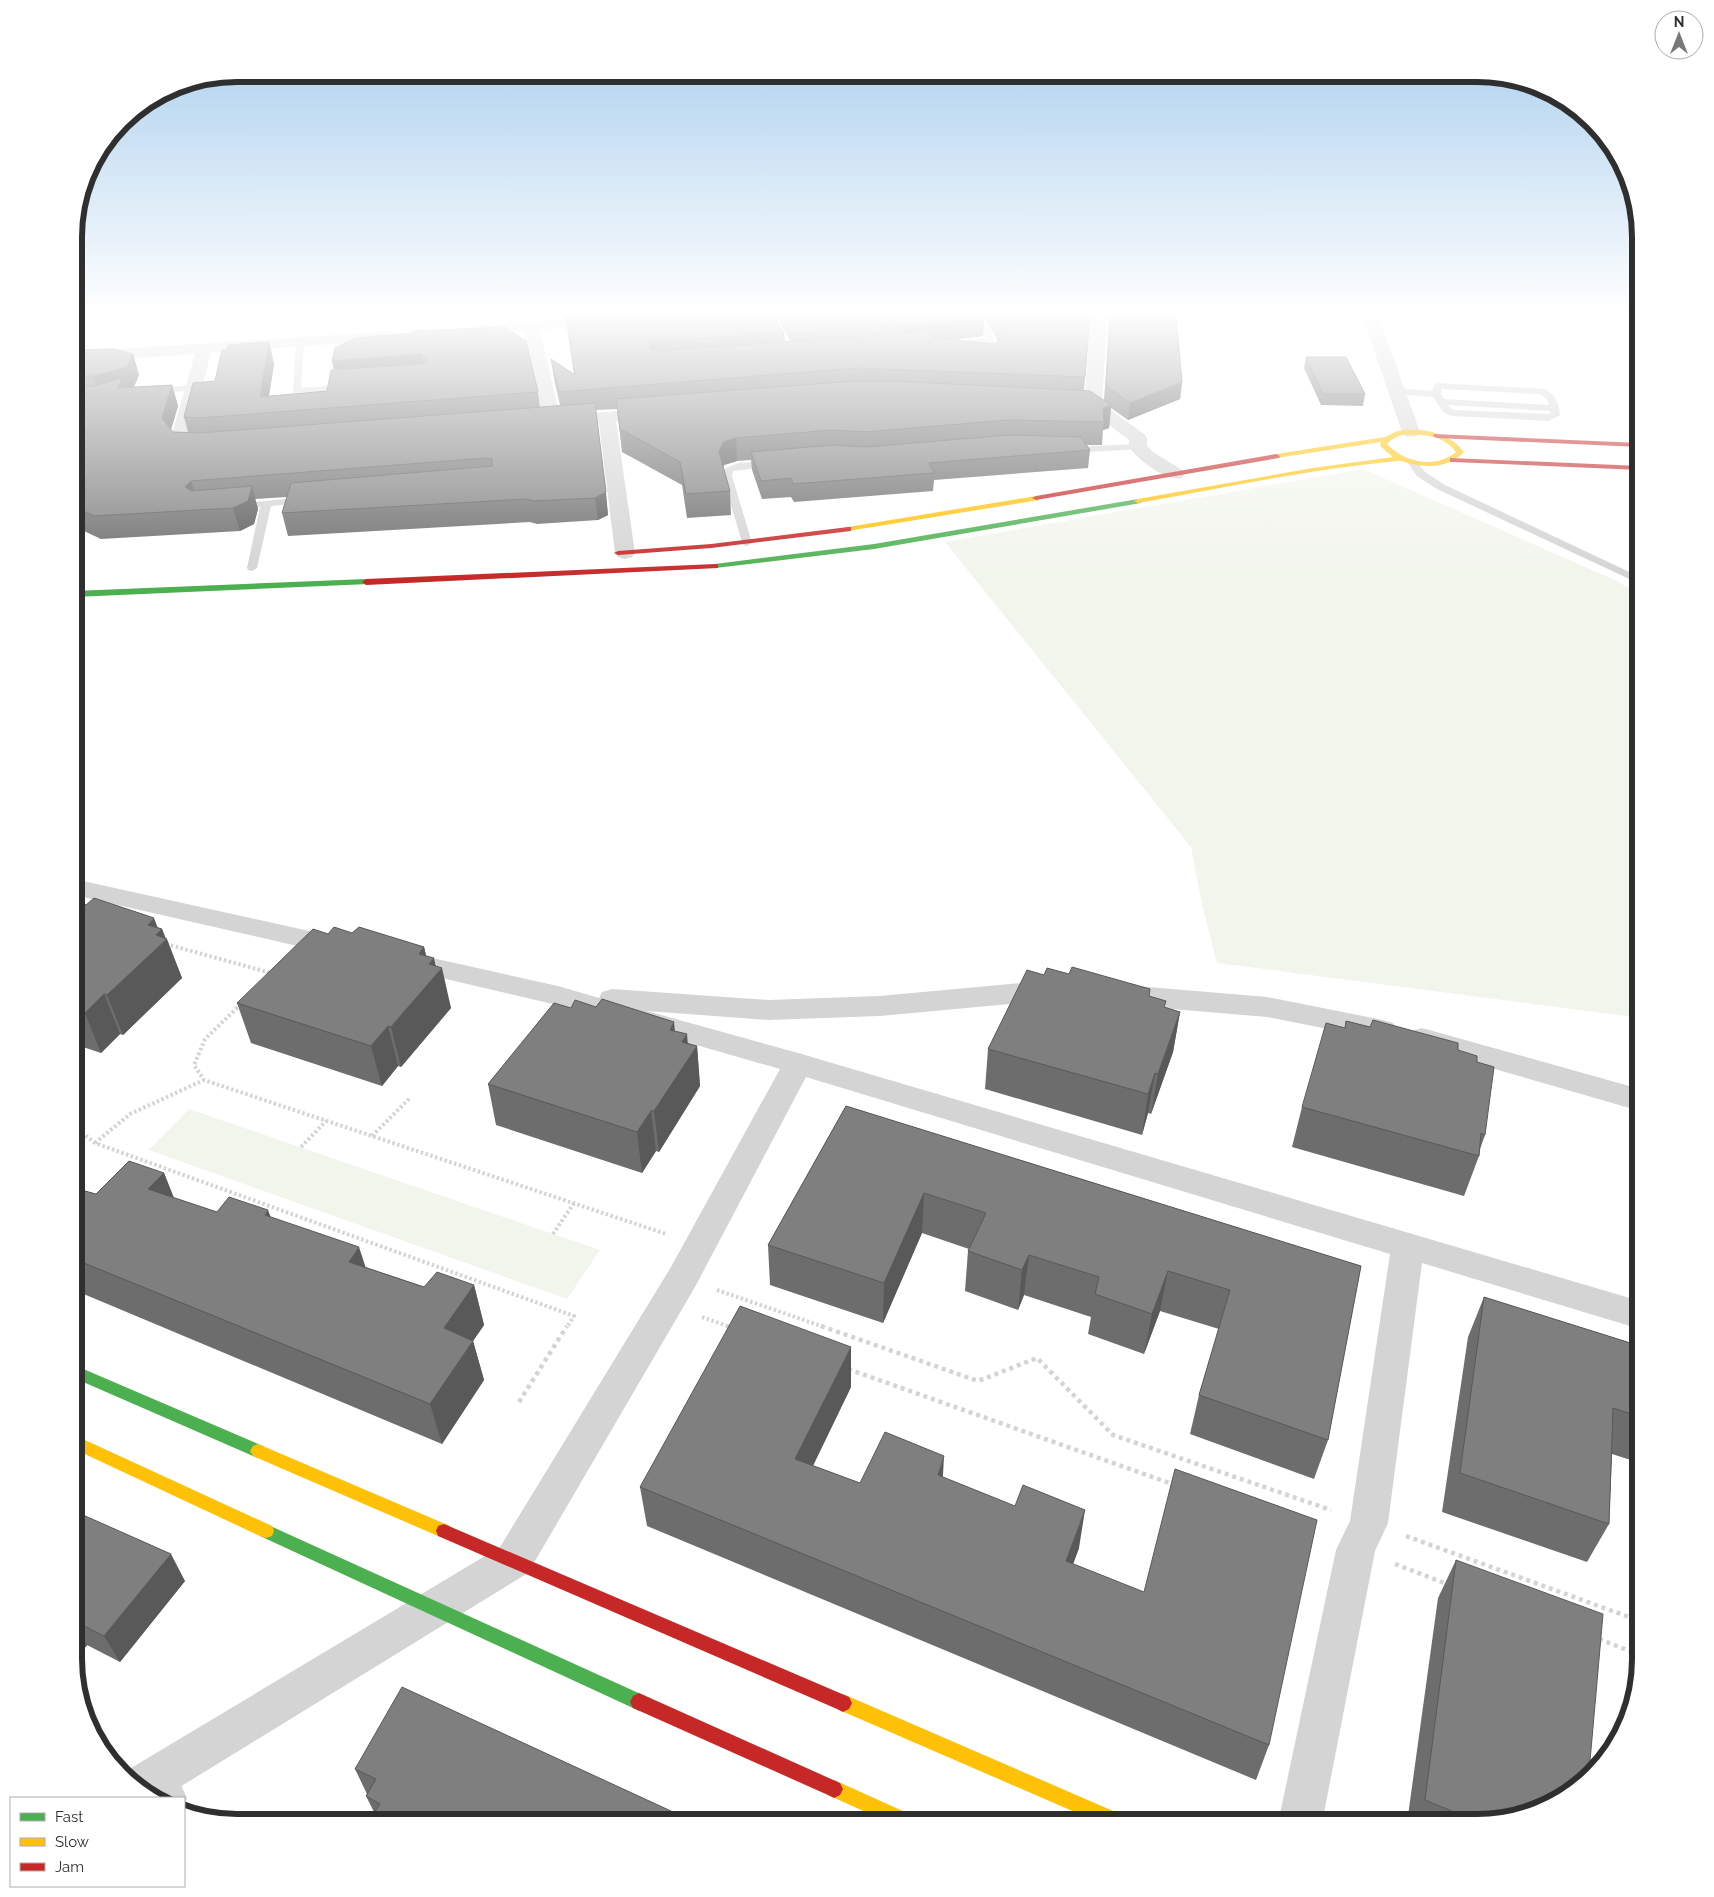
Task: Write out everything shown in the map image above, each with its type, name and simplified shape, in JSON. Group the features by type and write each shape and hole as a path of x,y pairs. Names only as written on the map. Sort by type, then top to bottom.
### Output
{"main road":[{"path":"605,553 747,543 864,528 1385,439 1400,433 1412,432 1437,436 1632,445"},
{"path":"1385,439 1382,444 1384,449 1399,458 1412,462 1442,463 1458,457 1460,452 1458,448 1447,439 1437,436"},
{"path":"83,594 693,568 786,560 898,543 1313,470 1399,458"},
{"path":"1453,460 1632,468"},
{"path":"82,1375 1100,1814"},
{"path":"82,1446 433,1610 890,1814"}],"street":[{"path":"189,404 179,440 185,448 216,448"},
{"path":"549,404 553,422"},
{"path":"1402,404 1412,432"},
{"path":"1074,405 1093,406 1138,438 1138,447 1147,456 1176,474"},
{"path":"533,423 667,412"},
{"path":"607,417 625,553"},
{"path":"83,889 558,996 798,1064 1632,1313"},
{"path":"558,996 768,1010 880,1006 1054,990 1185,999 1267,1007 1418,1037 1632,1098"},
{"path":"160,1786 514,1560 701,1246 798,1064"},
{"path":"1302,1814 1362,1536 1408,1245"}],"lane":[{"path":"1503,404 1555,408 1553,404"},
{"path":"1057,449 1100,450 1138,447"},
{"path":"747,543 727,476 729,469 738,466 786,462"},
{"path":"1412,462 1421,474 1441,487 1632,577"},
{"path":"227,507 315,500"},
{"path":"252,568 266,504"}],"path":[{"path":"159,942 273,974 266,980"},
{"path":"246,1000 205,1039 194,1065 204,1080 701,1246"},
{"path":"95,1144 130,1114 204,1080"},
{"path":"372,1136 410,1098"},
{"path":"301,1147 326,1121"},
{"path":"82,1133 95,1144 574,1316 519,1402"},
{"path":"553,1234 574,1203"},
{"path":"675,1291 978,1381 1037,1358 1114,1435 1362,1536 1632,1619"},
{"path":"675,1291 742,1331"},
{"path":"844,1368 1179,1487"},
{"path":"1362,1536 1457,1587"},
{"path":"1594,1638 1632,1652"}],"shaded area":[{"path":"1363,469 1617,581 1632,591 1632,1017 1217,963 1202,904 1191,847 945,542"},
{"path":"189,1109 600,1250 567,1299 149,1150"}],"building":[{"path":"83,404 166,404 162,418 173,432 200,433 595,404 606,492 595,498 533,501 527,499 282,513 291,483 492,466 492,459 486,458 191,481 185,487 192,491 252,486 248,501 233,508 94,516 83,511 83,495 85,491 83,490"},
{"path":"188,404 388,404 200,418 184,417"},
{"path":"617,404 1111,405 1103,408 1104,422 1009,420 866,432 833,430 736,438 723,442 719,452 730,491 686,494 680,462 620,429"},
{"path":"1009,435 1081,437 1090,450 929,463 934,473 793,484 791,478 761,481 751,452 833,445 866,447"},
{"path":"94,898 154,918 148,925 162,929 156,935 167,939 85,1013 82,1012 83,904 86,905"},
{"path":"334,927 352,933 359,927 424,947 419,954 434,958 429,964 442,968 391,1027 388,1026 371,1046 237,1003 313,929 328,934"},
{"path":"1072,967 1150,989 1149,996 1166,1001 1164,1007 1180,1012 1158,1074 1155,1073 1148,1094 988,1049 1027,970 1044,975 1047,968 1069,974"},
{"path":"602,999 674,1022 670,1030 687,1034 682,1042 697,1046 654,1111 651,1111 637,1132 488,1084 554,1003 571,1008 575,1000 596,1007"},
{"path":"1373,1020 1458,1043 1458,1050 1477,1056 1477,1062 1494,1067 1485,1135 1481,1133 1479,1156 1302,1107 1326,1023 1345,1028 1346,1021 1370,1027"},
{"path":"846,1106 1361,1266 1328,1440 1199,1395 1230,1290 1168,1271 1152,1314 1095,1294 1099,1277 1029,1255 1022,1270 968,1251 986,1213 924,1193 884,1283 768,1245"},
{"path":"129,1161 164,1173 148,1189 217,1212 229,1197 268,1210 265,1215 359,1247 349,1262 424,1287 437,1272 474,1285 444,1328 473,1341 430,1404 82,1262 82,1190 96,1194"},
{"path":"1484,1297 1632,1343 1632,1414 1613,1408 1609,1524 1460,1473"},
{"path":"740,1306 851,1347 795,1459 860,1483 885,1432 944,1456 938,1475 1015,1506 1023,1485 1085,1510 1066,1561 1144,1592 1175,1469 1317,1520 1269,1745 640,1487"},
{"path":"82,1515 171,1554 104,1636 82,1625"},
{"path":"1456,1560 1603,1614 1590,1761 1592,1762 1586,1769 1571,1782 1545,1799 1507,1812 1459,1814 1425,1800"},
{"path":"402,1687 677,1814 373,1814 380,1804 366,1796 376,1779 355,1769"}],"traffic: fast":[{"path":"715,566 768,561 874,546 1138,501"},
{"path":"83,594 366,582"},
{"path":"82,1375 258,1451"},
{"path":"266,1531 639,1702"}],"traffic: slow":[{"path":"1400,433 1425,433 1441,437 1449,440 1460,452 1452,459 1442,463 1420,464 1409,461 1399,457 1383,444 1388,438 1400,433"},
{"path":"1276,456 1385,439"},
{"path":"1138,501 1313,470 1399,458"},
{"path":"848,529 1036,498"},
{"path":"82,1446 266,1531"},
{"path":"258,1451 444,1531"},
{"path":"843,1703 1100,1814"},
{"path":"834,1789 890,1814"}],"traffic: jam":[{"path":"1437,436 1632,445"},
{"path":"1036,498 1276,456"},
{"path":"1453,460 1632,468"},
{"path":"618,553 711,546 848,529"},
{"path":"366,582 715,566"},
{"path":"444,1531 843,1703"},
{"path":"639,1702 834,1789"}]}
